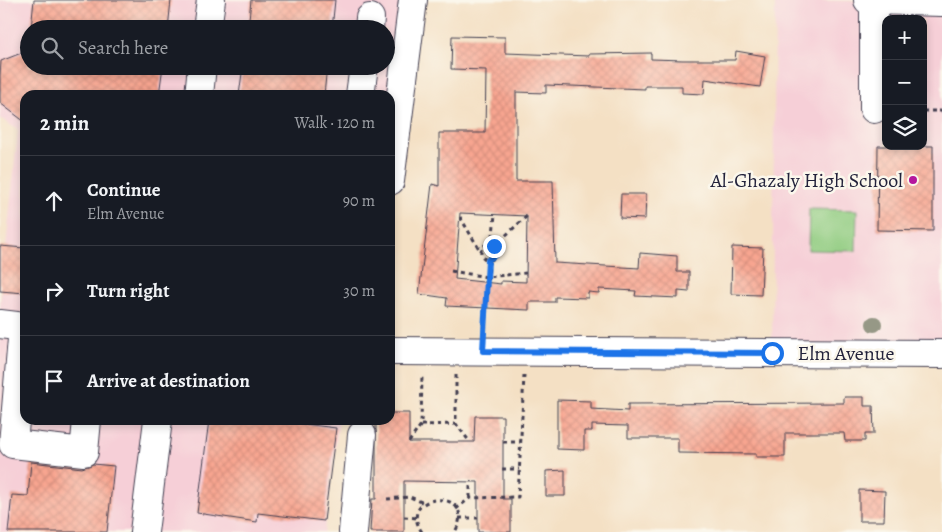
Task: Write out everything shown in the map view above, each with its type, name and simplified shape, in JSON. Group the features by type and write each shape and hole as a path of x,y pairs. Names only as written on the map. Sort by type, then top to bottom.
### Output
{"street":[{"path":"208,20 211,0"},
{"path":"395,142 413,0"},
{"path":"868,0 942,2"},
{"path":"874,0 874,109"},
{"path":"200,90 201,75"},
{"path":"361,90 363,75"},
{"path":"16,326 13,444 84,452 87,425"},
{"name":"Elm Avenue","path":"395,351 942,354"},
{"path":"144,532 157,425"},
{"path":"353,532 362,435"}],"path":[{"path":"927,111 942,111"},
{"path":"483,351 488,260 496,254 493,245 495,214"},
{"path":"482,252 485,245 493,245 527,216"},
{"path":"460,217 484,257 488,260"},
{"path":"451,271 487,277 526,274"},
{"path":"409,442 421,425 422,351"},
{"path":"456,351 456,424 470,442"},
{"path":"456,508 470,498 518,496 525,351"},
{"path":"421,425 456,424"},
{"path":"503,442 520,442"},
{"path":"502,469 519,469"},
{"path":"470,482 470,498"},
{"path":"387,499 410,497 424,503"},
{"path":"422,532 417,518 424,503 444,498 456,508 459,518 455,532"},
{"path":"404,518 417,518"},
{"path":"459,518 478,518"}],"shaded area":[{"path":"0,0 413,0 395,74 395,20 20,20 20,75 395,75 391,90 20,90 20,425 338,425 324,532 0,532 0,306 18,130 0,118"},
{"path":"775,0 942,2 942,354 772,353"}],"green space":[{"path":"809,209 857,210 856,251 808,250"}],"building":[{"path":"34,0 171,0 169,20 32,20"},
{"path":"251,0 335,0 333,20 249,20"},
{"path":"452,36 505,37 505,53 589,56 589,54 651,53 651,59 683,60 735,60 736,51 765,56 760,87 705,79 704,94 682,93 682,86 645,86 645,89 546,85 546,93 516,92 516,181 553,181 555,263 639,268 640,253 677,256 677,272 689,272 689,292 678,291 678,298 635,296 636,291 599,289 599,293 588,292 588,298 555,297 555,302 529,302 529,310 446,306 447,298 419,294 432,184 439,186 439,133 485,133 486,70 451,69","holes":["460,213 527,216 526,282 501,281 501,284 455,279"]},
{"path":"20,54 20,75 162,75 160,90 20,90 20,118 0,103 1,61"},
{"path":"242,75 326,75 325,90 240,90"},
{"path":"878,146 882,146 882,150 927,150 927,146 933,146 933,231 877,230"},
{"path":"621,194 646,194 645,219 620,218"},
{"path":"0,246 20,248 20,293 0,291"},
{"path":"732,247 763,248 761,295 731,294"},
{"path":"844,397 864,397 864,406 873,406 874,434 865,434 865,441 845,441 844,433 785,433 785,457 756,457 756,454 678,453 678,438 628,438 628,426 592,425 592,431 584,431 584,450 557,449 557,400 591,401 591,409 628,411 628,404 844,403"},
{"path":"395,413 409,413 409,442 474,442 475,416 503,416 503,499 511,499 511,532 478,532 478,482 404,481 404,532 370,532 372,499 376,499 376,425 395,425"},
{"path":"208,425 312,425 336,428 324,521 258,513 257,522 197,513"},
{"path":"31,462 82,468 93,464 114,466 107,532 8,532 12,495 28,496"},
{"path":"565,470 565,496 546,496 546,471"},
{"path":"859,490 885,491 884,521 859,521"}],"place":[{"name":"Al-Ghazaly High School","path":"913,180"}],"route":[{"path":"494,246 497,250 495,257 488,260 483,351 772,353"}]}
